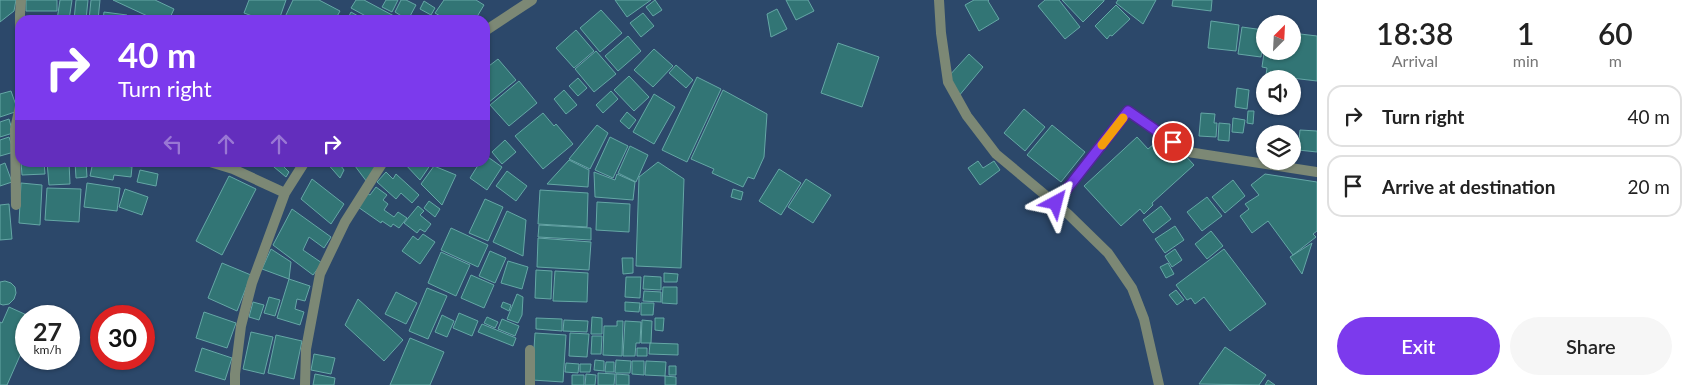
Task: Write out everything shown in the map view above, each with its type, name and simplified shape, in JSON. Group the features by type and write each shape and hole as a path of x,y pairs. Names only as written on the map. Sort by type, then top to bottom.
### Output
{"street":[{"path":"20,15 21,0"},
{"path":"490,28 532,0"},
{"path":"939,0 941,33 948,82 967,116 996,154 1056,203 1108,253 1132,288 1144,319 1159,385"},
{"path":"1056,203 1128,111 1188,152 1317,172"},
{"path":"16,167 16,205"},
{"path":"226,167 285,193"},
{"path":"235,385 241,326 248,297 285,193 301,167"},
{"path":"305,385 306,349 320,274 345,222 380,167"},
{"path":"530,350 530,385"}],"building":[{"path":"0,0 16,0 14,11 0,22"},
{"path":"26,0 57,0 57,11 26,11"},
{"path":"60,0 72,0 70,15 58,15"},
{"path":"76,0 88,0 86,15 74,15"},
{"path":"91,0 100,0 98,15 90,15"},
{"path":"113,0 155,0 174,9 171,15 145,15"},
{"path":"249,0 286,0 281,15 249,15 244,13"},
{"path":"293,0 319,0 340,11 338,15 286,15"},
{"path":"356,0 364,0 392,15 364,15 351,8"},
{"path":"386,0 398,0 392,12 382,7"},
{"path":"401,0 406,0 416,5 411,15 400,15 395,12"},
{"path":"444,0 476,0 484,5 478,15 438,15 435,13"},
{"path":"615,0 651,0 627,17"},
{"path":"655,0 662,10 653,16 646,7"},
{"path":"786,0 808,0 814,11 796,20"},
{"path":"974,0 989,0 999,19 979,31 965,5"},
{"path":"1045,0 1059,0 1080,27 1065,39 1038,6"},
{"path":"1062,0 1104,0 1104,1 1083,22"},
{"path":"1118,0 1156,0 1143,24 1116,3"},
{"path":"1173,0 1212,0 1211,11 1172,6"},
{"path":"424,1 435,8 431,15 420,9"},
{"path":"1116,5 1130,19 1107,39 1095,26"},
{"path":"777,9 787,29 771,37 767,14"},
{"path":"601,10 622,33 600,52 580,28"},
{"path":"104,12 127,15 104,15"},
{"path":"643,13 654,26 641,37 630,23"},
{"path":"1211,21 1239,25 1236,51 1208,48"},
{"path":"1242,27 1256,29 1256,56 1238,54"},
{"path":"576,30 594,51 574,68 556,48"},
{"path":"1301,34 1317,36 1317,81 1301,79 1301,70 1267,70 1267,68 1262,67 1263,60 1301,60"},
{"path":"628,36 641,51 618,71 605,56"},
{"path":"838,43 879,57 862,107 821,93"},
{"path":"654,49 673,66 653,87 634,70"},
{"path":"596,51 616,74 594,92 575,69"},
{"path":"969,54 983,67 958,97 948,77"},
{"path":"498,59 516,80 490,101 490,65"},
{"path":"676,65 693,80 686,88 669,73"},
{"path":"629,76 649,97 634,111 614,90"},
{"path":"697,77 721,89 687,162 662,150"},
{"path":"578,78 587,88 578,96 569,86"},
{"path":"519,81 537,103 509,126 490,105"},
{"path":"1237,88 1249,90 1247,109 1235,107"},
{"path":"564,90 577,105 566,114 554,99"},
{"path":"723,90 767,114 764,157 754,179 748,177 743,187 712,173 714,169 691,159"},
{"path":"11,91 15,102 15,112 0,117 0,94"},
{"path":"611,91 618,99 603,113 596,105"},
{"path":"654,94 675,107 654,144 633,132"},
{"path":"1024,109 1045,127 1025,151 1004,133"},
{"path":"1248,111 1254,111 1253,124 1247,123"},
{"path":"627,112 636,120 629,129 620,121"},
{"path":"543,113 554,126 556,124 573,144 543,169 515,136"},
{"path":"1201,113 1215,114 1214,123 1217,123 1216,137 1199,136"},
{"path":"1233,118 1245,120 1243,133 1232,132"},
{"path":"9,119 13,133 0,137 0,122"},
{"path":"1219,123 1230,124 1229,141 1218,140"},
{"path":"597,125 608,133 590,169 569,159"},
{"path":"1052,125 1085,152 1061,182 1027,155"},
{"path":"1301,130 1317,131 1317,152 1301,150"},
{"path":"9,137 14,152 0,156 0,140"},
{"path":"610,137 628,146 613,178 595,170"},
{"path":"1137,137 1148,149 1154,144 1159,149 1161,147 1173,160 1182,152 1194,165 1152,203 1153,205 1144,214 1140,209 1121,226 1084,186"},
{"path":"505,140 516,152 502,164 492,152"},
{"path":"630,146 648,155 636,182 618,173"},
{"path":"490,159 502,167 487,190 470,178 477,167 490,167"},
{"path":"569,160 589,170 588,187 547,184"},
{"path":"978,161 983,168 994,161 1000,170 980,185 968,168"},
{"path":"658,162 684,179 681,268 636,266 639,177"},
{"path":"5,163 12,182 0,186 0,165"},
{"path":"21,167 44,167 45,174 22,175"},
{"path":"47,167 69,167 70,184 49,185"},
{"path":"75,167 86,167 87,177 76,178"},
{"path":"92,167 132,167 131,177 114,175 113,180 90,176"},
{"path":"274,167 284,167 289,172 286,177"},
{"path":"330,167 342,167 344,170 340,178"},
{"path":"356,167 378,167 367,182"},
{"path":"408,167 429,167 420,180"},
{"path":"433,167 456,175 442,205 421,184"},
{"path":"779,169 801,183 781,215 759,201"},
{"path":"140,170 158,174 156,186 137,182"},
{"path":"507,171 527,186 516,201 496,186"},
{"path":"386,172 393,179 396,174 419,195 412,203 401,193 396,199 377,182"},
{"path":"594,172 615,180 617,174 635,182 633,200 595,197"},
{"path":"1265,174 1317,182 1317,231 1313,234 1316,237 1293,255 1268,221 1252,233 1240,216 1249,209 1245,204 1259,195 1251,185"},
{"path":"229,176 256,189 222,255 196,241"},
{"path":"312,179 344,204 331,224 301,199"},
{"path":"806,179 831,195 813,223 788,207"},
{"path":"1233,180 1245,196 1225,213 1212,197"},
{"path":"21,183 42,185 40,225 19,223"},
{"path":"87,183 120,188 117,211 84,207"},
{"path":"376,187 387,195 383,200 388,204 384,210 394,217 398,212 407,218 399,228 393,224 391,227 382,221 381,223 358,207 367,193 370,195"},
{"path":"47,188 81,189 79,222 45,220"},
{"path":"125,189 148,197 142,215 119,207"},
{"path":"733,189 743,192 741,200 731,197"},
{"path":"540,190 588,193 587,227 538,224"},
{"path":"1207,197 1222,216 1202,231 1187,212"},
{"path":"485,199 503,207 488,241 469,233"},
{"path":"429,201 440,209 435,217 424,208"},
{"path":"597,202 630,204 629,232 596,230"},
{"path":"9,204 12,239 0,240 0,205"},
{"path":"418,206 424,211 420,215 431,224 425,232 420,229 417,233 404,223"},
{"path":"1161,206 1171,219 1153,233 1143,220"},
{"path":"292,209 331,237 324,248 309,237 303,250 322,263 313,275 273,245"},
{"path":"507,211 526,220 523,256 493,242"},
{"path":"539,225 591,228 591,240 538,237"},
{"path":"1175,226 1184,240 1165,253 1155,239"},
{"path":"451,228 488,245 478,267 441,250"},
{"path":"1211,231 1223,246 1207,259 1195,244"},
{"path":"423,234 435,242 420,264 402,251 413,236 418,240"},
{"path":"538,238 591,242 589,270 537,267"},
{"path":"1312,243 1302,274 1290,257"},
{"path":"271,249 291,262 289,279 262,269"},
{"path":"1175,249 1182,260 1172,267 1165,256"},
{"path":"1224,249 1266,304 1230,331 1204,297 1195,304 1191,298 1187,300 1176,285"},
{"path":"490,251 506,258 495,283 479,276"},
{"path":"441,252 470,265 456,296 428,283"},
{"path":"622,258 633,258 633,273 623,274"},
{"path":"508,261 528,267 522,289 501,283"},
{"path":"222,263 251,275 237,311 208,298"},
{"path":"1168,263 1174,274 1166,278 1160,267"},
{"path":"536,270 552,271 551,299 535,298"},
{"path":"555,271 588,273 587,302 553,301"},
{"path":"664,273 678,274 677,282 664,282"},
{"path":"471,275 494,285 484,308 461,298"},
{"path":"644,276 661,277 661,290 643,289"},
{"path":"626,277 641,277 640,298 625,297"},
{"path":"289,279 310,286 305,301 297,299 295,309 304,312 300,325 277,318"},
{"path":"5,281 15,287 16,293 14,299 9,304 3,305 0,304 0,282"},
{"path":"663,287 677,287 677,304 662,303"},
{"path":"427,288 447,296 428,339 409,331"},
{"path":"1176,290 1184,300 1177,305 1169,295"},
{"path":"644,291 661,292 661,302 643,301"},
{"path":"396,292 417,303 406,324 385,314"},
{"path":"517,294 523,297 522,315 518,323 507,319"},
{"path":"269,297 280,300 275,316 264,313"},
{"path":"358,299 403,340 384,361 345,325"},
{"path":"253,302 264,305 259,320 249,317"},
{"path":"503,302 511,305 509,311 501,307"},
{"path":"625,302 640,303 639,312 625,311"},
{"path":"641,303 654,303 653,315 641,315"},
{"path":"9,307 15,310 15,367 7,385 0,385 0,322 2,323"},
{"path":"204,312 236,323 227,348 196,338"},
{"path":"459,313 478,321 472,336 453,328"},
{"path":"442,315 454,321 447,337 435,332"},
{"path":"487,317 498,322 495,328 484,323"},
{"path":"592,317 602,318 602,334 591,334"},
{"path":"536,318 562,319 562,331 536,329"},
{"path":"655,318 664,318 663,331 655,330"},
{"path":"502,319 519,326 515,336 498,329"},
{"path":"564,320 588,321 587,332 563,331"},
{"path":"642,320 652,321 651,343 641,343"},
{"path":"617,321 623,321 622,356 603,355 604,326 617,326"},
{"path":"625,321 641,322 640,343 636,343 635,356 623,356"},
{"path":"482,324 516,338 513,346 478,332"},
{"path":"251,332 273,337 264,374 243,369"},
{"path":"535,333 566,335 563,382 532,380"},
{"path":"570,333 589,334 587,357 569,356"},
{"path":"276,335 302,341 294,379 268,373"},
{"path":"592,336 602,336 601,354 591,354"},
{"path":"410,338 444,352 430,385 390,385"},
{"path":"650,343 678,344 678,355 649,354"},
{"path":"1225,347 1266,375 1259,385 1199,384"},
{"path":"202,348 232,358 225,380 195,371"},
{"path":"637,348 647,348 647,356 637,356"},
{"path":"314,354 335,358 331,374 311,370"},
{"path":"595,360 604,361 604,371 594,370"},
{"path":"616,360 631,361 630,373 615,373"},
{"path":"632,361 644,361 644,375 632,374"},
{"path":"646,361 666,362 665,376 645,375"},
{"path":"606,362 614,362 614,372 605,372"},
{"path":"566,363 579,364 578,373 565,372"},
{"path":"580,364 591,364 590,372 580,372"},
{"path":"669,366 676,366 676,375 669,375"},
{"path":"598,373 615,374 614,385 598,385"},
{"path":"315,374 335,378 334,385 313,385"},
{"path":"586,374 596,375 595,385 585,385"},
{"path":"616,374 629,375 629,385 616,385"},
{"path":"572,375 584,375 584,385 572,385"},
{"path":"665,376 676,377 676,385 665,385"},
{"path":"1268,380 1275,385 1265,385"}],"slow traffic":[{"path":"1102,145 1123,118"}],"route":[{"path":"1056,203 1128,111 1173,142"}]}
